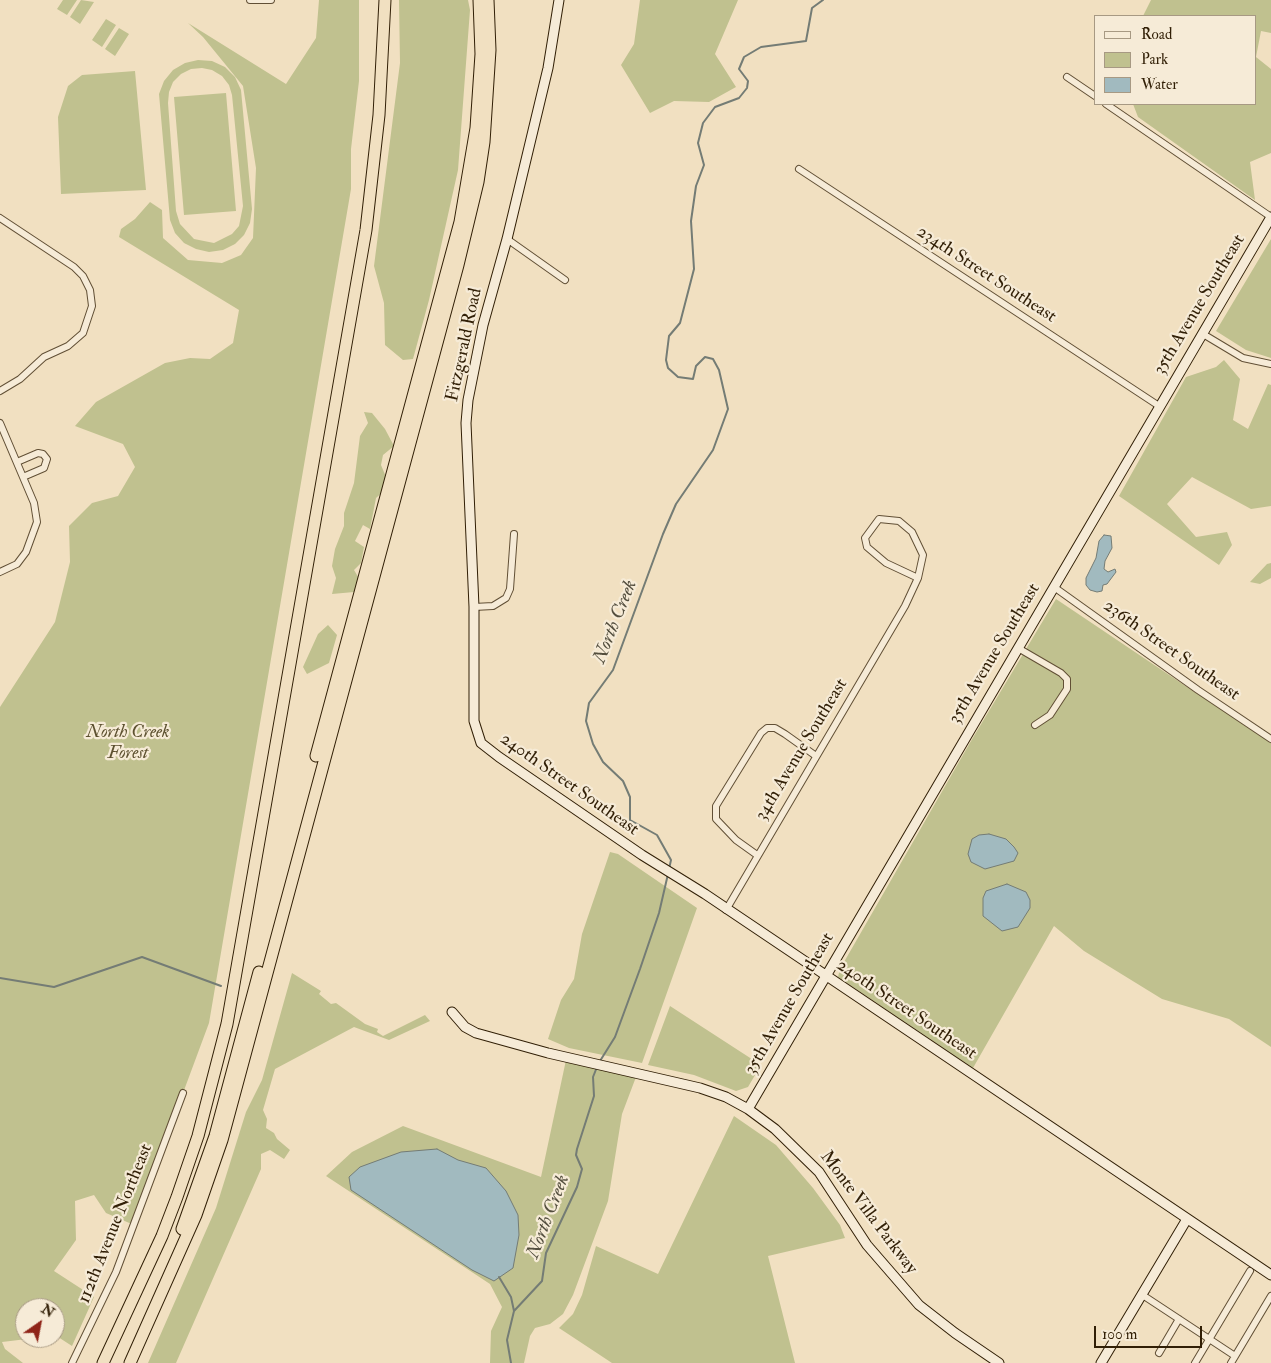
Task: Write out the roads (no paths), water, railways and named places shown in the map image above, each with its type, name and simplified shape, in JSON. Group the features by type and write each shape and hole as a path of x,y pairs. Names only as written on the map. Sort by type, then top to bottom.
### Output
{"highway":[{"path":"103,1363 162,1236 177,1197 206,1108 227,1024 366,230 379,115 385,0"},
{"path":"121,1363 180,1234 206,1164 460,222 476,128 481,54 479,0"},
{"path":"131,1363 196,1215 222,1140 458,265 478,182 484,142 490,50 488,0"},
{"path":"109,1363 155,1264 185,1191 204,1134 231,1031 374,212 390,40 384,20"},
{"path":"452,252 458,265"},
{"path":"292,846 302,838"}],"street":[{"path":"250,0 271,0"},
{"name":"Fitzgerald Road","path":"476,734 474,721 474,606 466,423 468,400 483,325 507,239 548,68 559,0"},
{"path":"1067,77 1094,95"},
{"path":"1107,105 1271,217"},
{"name":"234th Street Southeast","path":"799,169 1158,406"},
{"name":"35th Avenue Southeast","path":"748,1108 1158,406 1203,334 1271,217"},
{"path":"0,218 74,267 83,276 90,290 92,306 83,333 68,346 44,357 20,378 0,391"},
{"path":"507,239 565,280"},
{"path":"1203,334 1243,358 1271,364"},
{"path":"0,423 34,503 37,522 33,538 18,564 0,572"},
{"path":"16,462 38,453 43,454 47,458 44,468 23,477"},
{"name":"34th Avenue Southeast","path":"726,910 905,606 918,578 923,555 912,532 899,521 879,519 865,538 867,547 886,562 918,578"},
{"path":"474,606 493,606 506,598 510,589 514,534"},
{"name":"236th Street Southeast","path":"1054,587 1198,690 1271,739"},
{"path":"1018,648 1061,673 1066,679 1067,689 1050,715 1035,725"},
{"path":"757,855 736,840 716,819 716,806 761,733 767,728 775,728 816,756"},
{"name":"240th Street Southeast","path":"476,734 481,743 493,754 1271,1275"},
{"name":"Monte Villa Parkway","path":"452,1012 465,1027 476,1033 548,1053 578,1058 700,1088 748,1108 782,1135 819,1172 867,1244 914,1300 954,1333 999,1363"},
{"name":"112th Avenue Northeast","path":"72,1363 116,1272 183,1094"},
{"path":"1101,1363 1187,1219"},
{"path":"1195,1363 1250,1271"},
{"path":"1141,1294 1210,1340 1233,1360 1271,1296"},
{"path":"1159,1354 1179,1319"}],"water":[{"path":"1104,535 1111,536 1112,548 1105,561 1104,569 1108,572 1115,569 1116,572 1107,584 1103,585 1102,591 1097,592 1090,590 1086,585 1086,578 1096,558 1099,541"},
{"path":"989,834 1006,839 1014,847 1018,853 1014,861 985,869 971,862 968,854 972,839 979,835"},
{"path":"1007,884 1026,892 1030,900 1030,908 1018,927 1002,931 983,916 983,898 986,891"},
{"path":"437,1149 458,1160 486,1168 506,1191 518,1215 519,1235 513,1268 494,1281 472,1270 351,1190 349,1177 360,1167 401,1152"}],"waterway":[{"name":"North Creek","path":"669,869 671,860 657,835 630,820 630,797 623,781 603,762 593,744 586,721 589,703 613,670 663,534 676,504 713,450 728,409 719,370 713,359 705,357 696,366 693,379 678,377 668,368 666,360 669,336 680,323 694,269 691,221 696,186 704,165 698,143 703,123 715,107 739,98 747,88 748,81 739,69 744,57 761,47 806,41 812,8 823,0"},
{"name":"North Creek","path":"600,1061 615,1037 640,969 659,913 668,874"},
{"path":"0,978 54,987 142,957 221,986"},
{"name":"North Creek","path":"511,1363 507,1340 514,1311 542,1281 546,1253 577,1187 582,1169 576,1155 594,1096 593,1077 597,1067"},
{"path":"499,1277 511,1297 514,1311"}],"park label":[{"name":"North Creek Forest","path":"128,743"}]}
